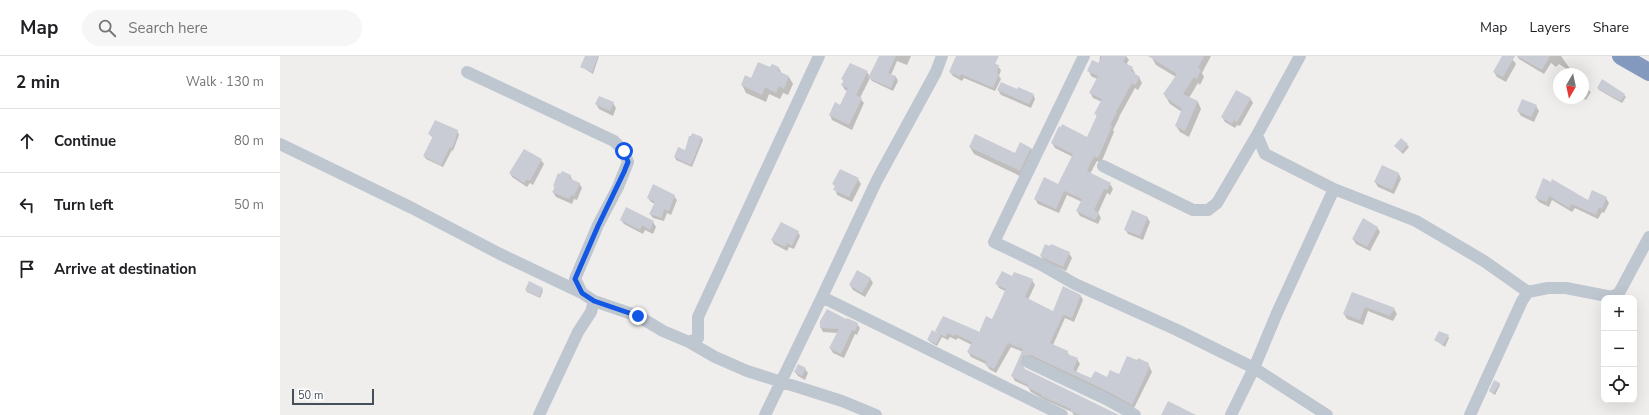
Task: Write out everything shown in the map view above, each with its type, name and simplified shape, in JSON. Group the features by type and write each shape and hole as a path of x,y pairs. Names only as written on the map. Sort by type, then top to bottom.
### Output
{"highway":[{"path":"1621,56 1649,72"}],"street":[{"path":"689,342 698,338 698,317 819,56"},
{"path":"765,415 877,180 936,72 942,56"},
{"path":"1084,56 994,242 1075,284 1177,330 1254,368 1327,415"},
{"path":"1103,166 1193,210 1208,210 1213,207 1219,199 1257,135 1300,56"},
{"path":"467,72 614,141 624,151 628,162 575,279 582,293"},
{"path":"1257,135 1265,154 1334,189 1416,221 1484,261 1528,292"},
{"path":"280,144 412,208 500,254 582,293 594,301 638,316 663,331 689,342 715,358 747,371 842,401 876,415"},
{"path":"1231,415 1254,368 1277,313 1334,189"},
{"path":"1470,415 1522,301 1528,292 1548,288 1566,288 1612,297 1619,293 1649,237"},
{"path":"822,296 1062,415"},
{"path":"539,415 578,332 591,312 594,301"},
{"path":"1028,362 1106,399 1135,415"}],"building":[{"path":"585,56 598,56 592,72 580,67"},
{"path":"879,56 896,56 888,73 896,76 891,88 868,78"},
{"path":"956,56 999,56 995,64 999,65 997,73 999,74 993,88 961,74 960,77 949,72"},
{"path":"1102,56 1126,56 1123,62 1133,67 1131,71 1140,77 1135,85 1132,83 1110,125 1112,126 1098,158 1094,156 1087,171 1111,183 1107,190 1104,189 1094,210 1099,213 1095,220 1076,211 1082,199 1064,191 1056,209 1034,199 1044,177 1058,184 1073,154 1051,143 1059,126 1061,127 1062,124 1087,137 1097,115 1094,114 1102,99 1089,93 1098,76 1087,71 1092,60 1099,63"},
{"path":"1148,56 1204,56 1198,68 1201,70 1197,79 1194,77 1183,94 1198,101 1185,131 1175,126 1182,109 1163,94 1177,74"},
{"path":"1502,56 1515,56 1503,77 1493,72"},
{"path":"1517,56 1550,56 1542,70"},
{"path":"758,62 770,67 772,64 779,67 778,71 789,76 784,89 779,86 776,93 765,87 762,95 741,85 745,75 751,78"},
{"path":"850,63 868,71 856,95 862,98 849,125 829,115 835,102 840,105 848,88 841,85 844,80 841,79"},
{"path":"1602,79 1625,94 1621,101 1597,88"},
{"path":"1001,82 1034,94 1029,104 997,90"},
{"path":"1236,90 1251,98 1237,122 1234,120 1232,124 1221,117"},
{"path":"599,96 614,102 610,111 595,104"},
{"path":"1522,99 1537,105 1531,117 1517,111"},
{"path":"435,120 458,130 452,148 450,147 441,165 423,156 433,136 428,134"},
{"path":"692,133 702,137 691,165 674,157 678,147 685,150 689,136 691,136"},
{"path":"975,134 1015,153 1020,142 1031,148 1020,171 969,147"},
{"path":"1401,138 1408,144 1401,152 1394,146"},
{"path":"524,149 542,159 530,181 527,179 524,183 509,173"},
{"path":"1382,165 1399,173 1392,190 1374,182"},
{"path":"840,169 859,178 849,197 833,190 835,186 832,184"},
{"path":"562,171 571,175 569,178 580,183 574,196 571,195 569,199 552,192 555,187 553,186 558,173 560,174"},
{"path":"1543,178 1551,182 1552,179 1588,200 1592,190 1607,197 1602,209 1599,207 1596,215 1572,204 1569,208 1549,196 1547,202 1535,198"},
{"path":"653,184 675,195 669,211 664,209 662,218 649,214 655,202 647,198"},
{"path":"626,207 654,221 650,230 642,225 640,230 620,220"},
{"path":"1132,210 1148,217 1140,236 1124,230"},
{"path":"1363,218 1378,227 1367,247 1352,239"},
{"path":"781,222 799,231 792,246 787,243 785,247 771,240"},
{"path":"1045,244 1050,246 1051,244 1070,252 1063,267 1040,256"},
{"path":"857,270 871,278 862,293 849,285"},
{"path":"1002,271 1012,276 1014,272 1033,279 1025,297 1053,311 1063,286 1081,295 1072,318 1063,315 1050,343 1068,351 1067,354 1078,358 1073,370 1091,378 1095,371 1107,377 1110,370 1119,374 1127,356 1137,360 1138,358 1149,363 1148,366 1150,366 1132,405 1109,392 1031,355 1023,356 1021,363 1025,369 1119,415 1080,415 1070,411 1071,409 1041,396 1042,395 1027,387 1028,385 1011,376 1023,349 1008,343 994,369 985,365 987,362 967,352 972,342 955,334 954,336 948,333 945,337 935,331 943,316 980,332 986,316 992,319 1006,289 995,284"},
{"path":"529,281 543,288 539,297 525,290"},
{"path":"1352,292 1395,308 1390,316 1365,307 1360,320 1343,314"},
{"path":"827,309 846,319 847,318 858,323 855,331 852,330 841,354 829,348 839,329 820,328 820,321"},
{"path":"932,330 941,335 936,344 927,340"},
{"path":"1439,331 1449,335 1443,345 1434,340"},
{"path":"798,364 806,368 802,376 794,372"},
{"path":"1494,380 1500,383 1493,394 1489,391"},
{"path":"1168,401 1196,415 1161,415"}],"route":[{"path":"624,151 628,162 618,187 579,267 575,279 582,293 594,301 638,316"}]}
